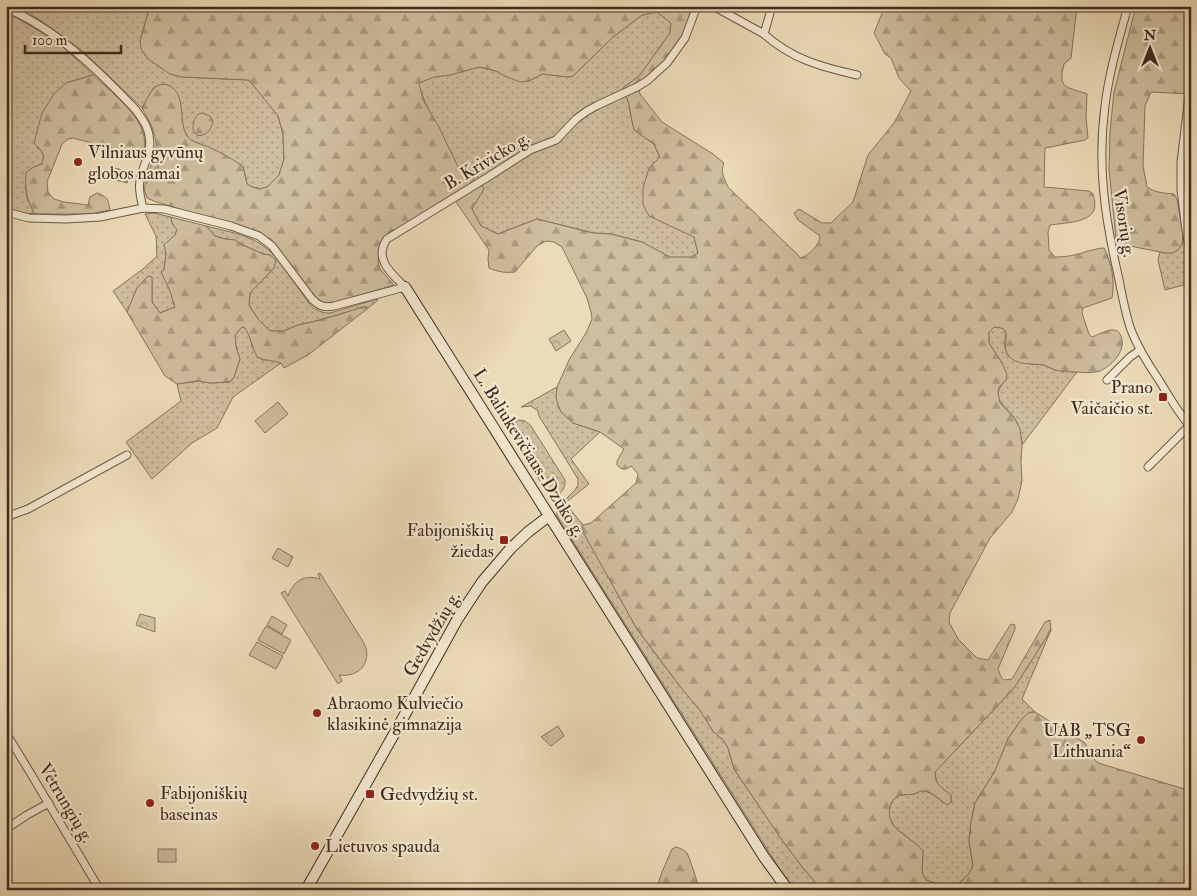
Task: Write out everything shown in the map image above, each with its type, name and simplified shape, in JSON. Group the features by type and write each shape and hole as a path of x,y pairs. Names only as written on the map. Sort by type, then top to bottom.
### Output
{"main road":[{"name":"L. Baliukevičiaus-Dzūko g.","path":"405,287 764,857 788,890"},
{"name":"Gedvydžių g.","path":"306,890 457,620 482,582 511,548 549,516"}],"street":[{"name":"B. Krivicko g.","path":"405,287 384,264 383,248 391,236 530,150 556,140 576,119 593,108 647,81 666,63 686,38 697,6"},
{"path":"713,6 764,34 771,41 800,58 821,67 856,75"},
{"path":"764,34 772,6"},
{"name":"Visorių g.","path":"1128,6 1114,58 1102,130 1103,188 1108,234 1125,310 1140,350 1175,406 1190,425"},
{"path":"6,8 22,14 48,31 79,55 136,108 148,130 150,147 140,181 140,196 143,208"},
{"path":"1189,96 1180,162 1181,190 1191,256"},
{"path":"6,212 30,218 84,218 100,217 143,208 164,209 231,226 259,236 272,246 312,299 320,306 334,306 405,287"},
{"path":"1107,380 1130,357 1140,350"},
{"path":"1148,467 1190,425"},
{"path":"6,517 28,509 127,455"},
{"name":"Vėtrungių g.","path":"6,733 100,890"},
{"path":"6,829 49,803"}],"green space":[{"path":"16,6 150,6 140,41 182,77 249,80 278,116 283,134 284,160 279,175 267,187 260,189 247,184 243,166 188,137 166,84 154,87 142,108 86,54 47,25"},
{"path":"150,6 692,6 690,18 681,40 666,59 638,84 640,94 662,122 724,163 722,172 728,187 801,258 814,249 820,236 798,220 794,213 799,209 822,223 831,223 853,202 868,155 894,123 911,91 899,78 891,58 885,54 874,33 885,6 1077,6 1071,58 1064,64 1062,78 1068,88 1087,94 1086,117 1088,138 1045,148 1044,187 1089,191 1093,194 1095,206 1087,218 1075,222 1050,225 1048,232 1049,250 1055,257 1059,257 1072,256 1104,248 1112,273 1112,298 1083,308 1082,313 1089,334 1092,337 1109,330 1118,331 1122,340 1121,351 1110,365 1100,371 1089,373 1063,372 1044,365 1024,363 1011,359 1006,351 1006,333 1004,330 994,327 989,332 989,343 1007,374 1006,380 999,387 1000,403 1015,419 1020,429 1022,481 1018,499 1012,512 990,538 950,613 949,622 958,639 977,658 988,660 1011,624 1015,625 998,669 1004,680 1012,679 1045,622 1050,620 1051,630 1014,688 935,772 937,783 951,795 951,802 948,805 925,791 900,795 891,804 890,820 902,834 923,851 922,873 926,880 944,886 958,885 969,874 973,866 969,841 975,803 995,771 1008,739 1028,713 1035,712 1085,743 1091,756 1098,763 1191,791 1191,890 822,890 782,840 734,769 724,741 713,731 699,709 637,629 584,534 583,525 591,523 636,483 638,474 631,466 622,469 617,465 617,461 624,449 600,432 573,423 561,412 558,405 556,397 557,387 569,360 586,333 592,319 587,298 562,247 554,242 546,241 537,246 515,272 502,272 489,268 489,250 454,199 445,199 390,234 379,254 378,262 380,269 394,285 330,304 323,304 317,299 271,239 245,228 147,198 144,189 156,143 152,127 142,108 152,91 159,85 168,85 178,95 183,125 188,137 243,166 247,184 252,187 260,189 267,187 279,175 284,159 283,134 278,116 249,80 182,77 170,74 148,59 141,49 140,41","holes":["657,12 671,23 670,33 640,75 623,88 629,104 634,130 654,144 660,157 649,168 643,188 643,205 649,216 694,237 698,253 691,257 670,257 642,242 611,234 593,233 537,219 498,234 481,226 472,209 484,189 474,171 458,167 439,127 423,100 419,83 434,77 450,75 479,67 496,71 520,82 529,81 542,74 569,77 573,76 613,37 642,15"]},
{"path":"1136,6 1191,6 1191,94 1151,92 1145,106 1143,166 1147,187 1157,192 1174,194 1177,199 1183,234 1182,244 1177,251 1172,253 1125,245 1116,239 1109,169 1110,132 1114,92"},
{"path":"657,12 671,23 670,33 640,75 623,88 629,104 634,130 654,144 694,237 698,253 691,258 670,258 642,242 611,234 593,233 537,219 498,234 482,226 474,213 458,167 426,105 418,83 434,77 450,75 479,67 496,71 505,76 529,81 542,74 573,76 613,37 642,15"},
{"path":"6,13 58,42 93,75 66,83 37,147 44,156 43,161 42,164 34,167 25,187 28,201 35,214 6,209"},
{"path":"93,75 123,103 136,119 144,136 144,156 73,138 68,139 62,144 47,182 48,192 54,199 88,205 90,197 97,193 107,199 110,210 90,214 35,214 27,194 26,172 42,164 42,152 34,143 42,113 54,94 66,83"},
{"path":"202,113 210,116 213,121 208,132 200,136 194,132 193,128 196,117"},
{"path":"153,213 171,217 172,223 177,229 175,235 165,245 164,270 175,307 160,313 152,302 152,277 137,288 127,312 113,291 157,256 156,236 145,214"},
{"path":"171,217 206,226 215,236 235,240 263,254 270,255 276,260 274,268 250,293 249,305 258,319 270,331 284,331 298,325 362,307 367,309 308,355 284,368 281,363 257,357 247,331 242,327 235,335 240,359 234,377 230,382 210,383 197,381 177,384 165,376 127,312 137,288 148,276 152,277 152,302 160,313 175,307 161,272 164,270 166,254 164,245 175,235 177,230 172,223"},
{"path":"206,226 242,235 262,245 283,265 311,306 320,311 330,313 378,300 367,309 366,307 298,325 284,331 270,331 258,319 249,305 250,293 274,268 270,255 263,254 235,240 215,236"},
{"path":"1183,234 1191,268 1191,283 1165,290 1158,260 1160,252 1177,251 1182,244"},
{"path":"242,327 250,335 252,347 262,360 273,360 281,363 233,397 217,428 192,443 152,479 126,442 181,401 177,384 197,381 210,383 230,382 234,377 240,359 235,335"},
{"path":"993,327 999,327 1005,331 1005,348 1008,356 1030,364 1044,365 1055,370 1077,372 1022,445 1017,422 998,396 1001,386 1006,380 1002,363 989,343 989,332"},
{"path":"564,330 571,341 556,351 549,339"},
{"path":"557,387 556,397 573,423 600,432 571,459 589,484 565,503 583,525 582,529 637,629 682,689 699,708 713,731 724,741 734,769 782,840 822,890 796,890 781,871 557,516 559,506 575,490 578,485 578,479 539,416 538,411 531,406 521,407"},
{"path":"278,402 288,414 265,433 255,421"},
{"path":"519,420 525,421 531,426 565,480 563,489 552,500 512,436 512,425"},
{"path":"278,548 293,557 288,567 272,558"},
{"path":"320,573 364,643 367,656 358,671 353,674 339,675 342,681 338,684 281,593 285,591 288,596 293,586 300,580 309,577 320,579 318,574"},
{"path":"140,614 155,618 155,632 136,625"},
{"path":"272,616 287,625 282,634 267,625"},
{"path":"266,626 291,640 284,654 258,640"},
{"path":"1051,630 1022,699 1035,712 1031,712 1021,720 1008,739 995,771 975,803 969,841 973,866 969,874 957,885 944,886 926,880 922,873 923,851 892,823 890,820 891,804 898,796 914,794 920,791 930,793 947,804 951,802 951,795 937,783 935,772 1014,688"},
{"path":"257,642 283,656 276,669 249,655"},
{"path":"558,726 564,736 551,746 541,737"},
{"path":"676,847 687,853 699,890 656,890 672,849"},
{"path":"158,849 176,849 176,862 158,862"}],"shaded area":[{"path":"114,168 127,171 129,176 127,183 108,180 110,170"}],"place":[{"name":"Vilniaus gyvūnų globos namai","path":"78,162"},
{"name":"Prano Vaičaičio st.","path":"1163,397"},
{"name":"Fabijoniškių žiedas","path":"504,540"},
{"name":"Abraomo Kulviečio klasikinė gimnazija","path":"317,713"},
{"name":"UAB „TSG Lithuania“","path":"1141,740"},
{"name":"Gedvydžių st.","path":"370,794"},
{"name":"Fabijoniškių baseinas","path":"150,803"},
{"name":"Lietuvos spauda","path":"315,846"}]}
